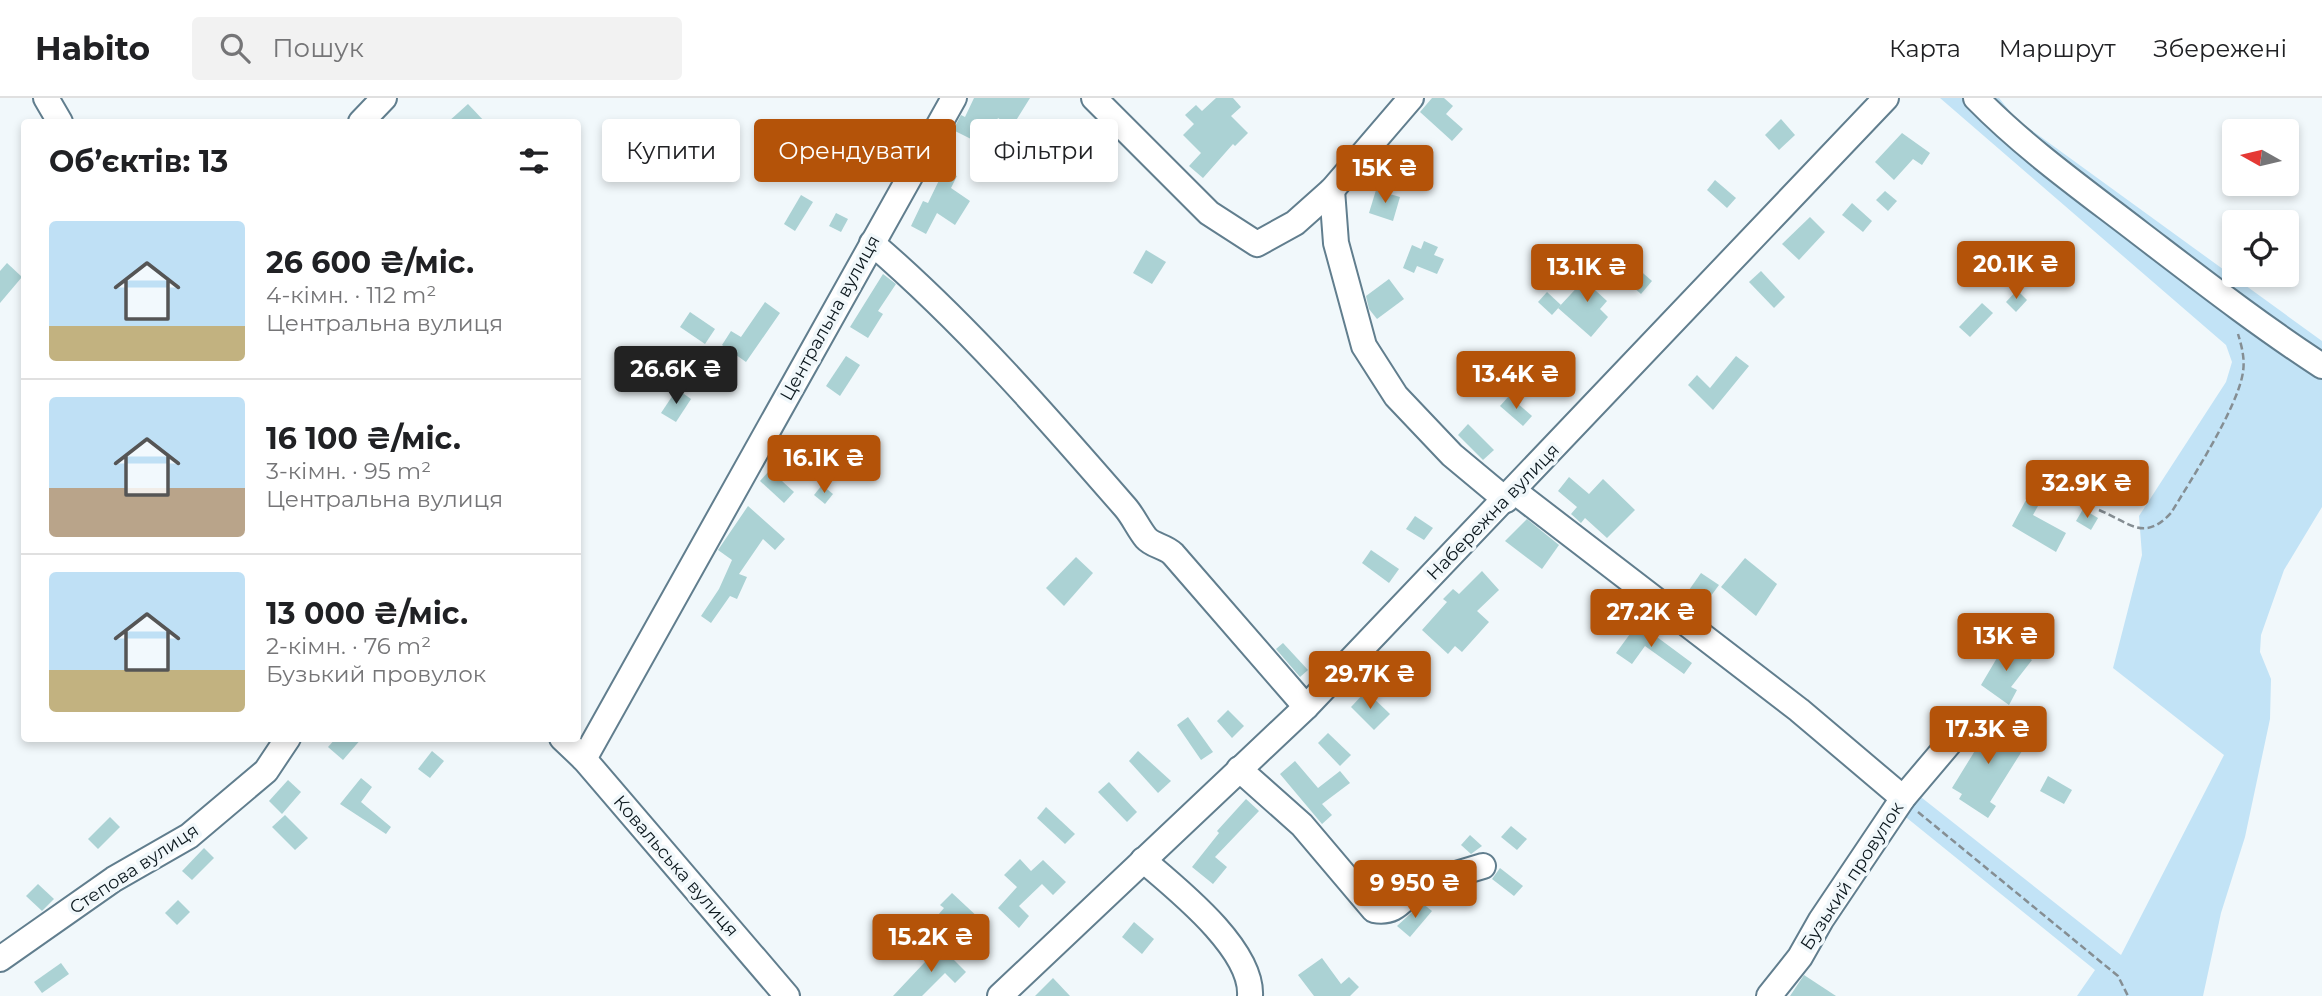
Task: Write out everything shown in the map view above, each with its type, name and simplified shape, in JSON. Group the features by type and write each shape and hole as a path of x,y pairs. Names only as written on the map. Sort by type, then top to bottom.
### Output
{"street":[{"path":"46,98 58,119"},
{"path":"364,119 384,98"},
{"name":"Центральна вулиця","path":"584,759 954,98"},
{"path":"1094,98 1209,213 1256,244 1295,222 1332,190 1411,98"},
{"name":"Набережна вулиця","path":"1000,996 1306,707 1510,496 1802,183 1886,98"},
{"path":"1976,98 2072,182 2225,298 2322,366"},
{"path":"1332,190 1336,243 1364,346 1396,396 1452,455 1799,710 1902,798"},
{"path":"872,243 921,285 1015,382 1128,510 1147,540 1166,547 1173,554 1306,707"},
{"name":"Бузький провулок","path":"1769,996 1800,957 1821,920 1902,798 1964,726"},
{"name":"Степова вулиця","path":"0,959 114,879 189,836 266,771 285,742"},
{"name":"Ковальська вулиця","path":"566,742 584,759 788,996"},
{"path":"1239,769 1301,825 1374,909 1389,911 1399,906 1414,889 1423,884 1483,866"},
{"path":"1143,860 1175,887 1229,944 1251,982 1250,996"}],"path":[{"path":"2099,510 2146,530 2159,526 2171,513 2193,477 2235,398 2243,372 2243,350 2225,298"},
{"path":"1902,798 2118,976 2128,996"}],"shaded area":[{"path":"1940,98 1999,98 2016,119 2222,268 2222,287 2248,287 2322,341 2322,507 2284,570 2261,635 2260,652 2271,679 2270,719 2245,837 2221,913 2203,996 2077,996 2095,970 1902,814 1917,794 2121,955 2224,755 2113,668 2142,555 2139,516 2226,382 2232,362 2226,345"}],"building":[{"path":"974,98 1030,98 1017,119 970,119 970,138 956,132 961,115 965,117"},
{"path":"1216,98 1233,98 1241,107 1231,116 1248,133 1235,146 1233,144 1203,178 1189,166 1201,153 1183,135 1194,124 1185,115 1196,105 1202,111"},
{"path":"1432,98 1444,98 1453,106 1446,114 1463,129 1452,141 1420,112"},
{"path":"468,104 482,119 451,119"},
{"path":"1781,119 1795,135 1779,150 1765,135"},
{"path":"1902,133 1930,153 1922,165 1913,159 1894,180 1875,162"},
{"path":"1715,180 1736,198 1727,208 1707,190"},
{"path":"938,182 954,182 951,188 970,201 955,225 937,213 926,234 911,226 923,201 928,203"},
{"path":"1376,190 1400,197 1393,221 1369,213"},
{"path":"1885,191 1897,201 1888,211 1876,200"},
{"path":"801,195 813,202 795,231 784,224"},
{"path":"1852,203 1872,221 1863,232 1842,215"},
{"path":"836,213 848,219 841,232 829,226"},
{"path":"1810,217 1825,232 1799,260 1782,244"},
{"path":"1424,241 1438,247 1434,255 1444,259 1437,274 1417,266 1414,273 1403,268 1412,245 1421,249"},
{"path":"1146,250 1166,262 1152,284 1133,273"},
{"path":"7,263 21,278 0,303 0,271"},
{"path":"1636,267 1652,281 1641,294 1625,280"},
{"path":"1595,268 1606,277 1595,290 1607,301 1600,309 1608,317 1591,337 1558,308"},
{"path":"1761,271 1785,297 1774,308 1749,282"},
{"path":"883,274 896,284 878,311 883,314 868,338 850,327"},
{"path":"1389,279 1404,299 1377,319 1369,309 1366,296"},
{"path":"2017,290 2027,300 2016,312 2006,302"},
{"path":"1547,292 1561,305 1552,315 1538,302"},
{"path":"765,302 780,313 746,362 722,345 731,331 741,337"},
{"path":"1982,303 1993,313 1970,337 1959,327"},
{"path":"690,312 715,329 705,344 680,327"},
{"path":"846,356 860,365 840,396 826,386"},
{"path":"1736,356 1749,366 1713,410 1688,385 1697,375 1710,388"},
{"path":"661,359 674,367 663,383 651,374"},
{"path":"677,389 691,399 676,422 661,413"},
{"path":"1509,396 1532,416 1523,426 1500,406"},
{"path":"1468,424 1494,450 1483,460 1458,435"},
{"path":"770,470 794,492 784,503 760,481"},
{"path":"1569,477 1589,494 1603,479 1635,510 1607,538 1585,518 1581,523 1571,514 1577,507 1558,491"},
{"path":"822,485 833,494 825,504 814,495"},
{"path":"2026,500 2038,506 2033,515 2066,533 2056,552 2012,526"},
{"path":"748,506 785,539 775,550 763,539 739,574 747,577 737,599 730,596 711,623 701,616 719,589 732,560 718,550"},
{"path":"2083,509 2098,518 2091,530 2076,521"},
{"path":"1415,516 1433,528 1424,540 1406,529"},
{"path":"1527,519 1559,545 1542,569 1505,541"},
{"path":"1371,550 1399,569 1389,583 1362,563"},
{"path":"1076,557 1093,573 1064,606 1046,588"},
{"path":"1745,558 1777,584 1756,616 1721,587"},
{"path":"1482,571 1499,590 1477,611 1489,622 1462,652 1455,646 1448,654 1422,630 1447,602 1443,599 1453,589 1459,594"},
{"path":"1701,573 1719,585 1699,612 1682,600"},
{"path":"1638,623 1692,663 1684,674 1645,646 1632,664 1616,653"},
{"path":"2007,641 2032,660 2011,687 2017,690 2009,705 1981,685"},
{"path":"1283,643 1308,670 1300,677 1276,649"},
{"path":"1366,691 1390,714 1374,730 1351,707"},
{"path":"1228,710 1244,726 1232,738 1217,721"},
{"path":"1188,717 1213,752 1201,760 1177,725"},
{"path":"1989,721 2027,743 1990,802 1996,806 1988,818 1959,799 1962,794 1952,788 1976,749 1968,744 1978,729 1978,722 1986,726"},
{"path":"1328,733 1351,755 1340,766 1318,743"},
{"path":"332,742 359,742 343,760 328,747"},
{"path":"432,751 444,761 430,778 418,769"},
{"path":"1138,751 1171,781 1158,793 1129,761"},
{"path":"1295,761 1318,788 1340,771 1350,783 1322,804 1332,815 1322,824 1280,774"},
{"path":"2048,776 2072,790 2064,804 2040,791"},
{"path":"361,778 372,787 361,802 391,827 386,834 340,804"},
{"path":"288,780 301,792 282,814 269,801"},
{"path":"1109,782 1137,812 1127,822 1098,792"},
{"path":"1246,799 1259,811 1215,857 1227,867 1213,884 1192,867 1219,833 1217,831"},
{"path":"1046,807 1075,834 1065,844 1037,818"},
{"path":"285,815 308,838 295,850 272,827"},
{"path":"110,817 120,827 98,849 88,839"},
{"path":"1511,826 1527,839 1517,850 1501,837"},
{"path":"1470,835 1482,846 1471,854 1461,845"},
{"path":"204,848 214,858 192,880 182,871"},
{"path":"1020,859 1031,871 1043,860 1066,882 1053,895 1042,884 1019,906 1029,916 1019,928 998,908 1017,887 1004,875"},
{"path":"1500,868 1523,886 1514,896 1492,879"},
{"path":"38,884 54,899 42,911 26,896"},
{"path":"952,893 981,920 969,932 955,918 933,943 922,934 944,908 940,905"},
{"path":"178,900 190,912 177,925 165,913"},
{"path":"1422,903 1432,911 1410,937 1397,926"},
{"path":"1134,922 1154,939 1142,954 1122,937"},
{"path":"940,946 966,972 955,983 945,973 922,996 893,996"},
{"path":"1322,958 1341,984 1349,977 1359,987 1350,996 1314,996 1298,975"},
{"path":"61,963 69,974 42,993 34,982"},
{"path":"1804,975 1836,996 1790,996"},
{"path":"1053,978 1070,996 1035,996"}]}
